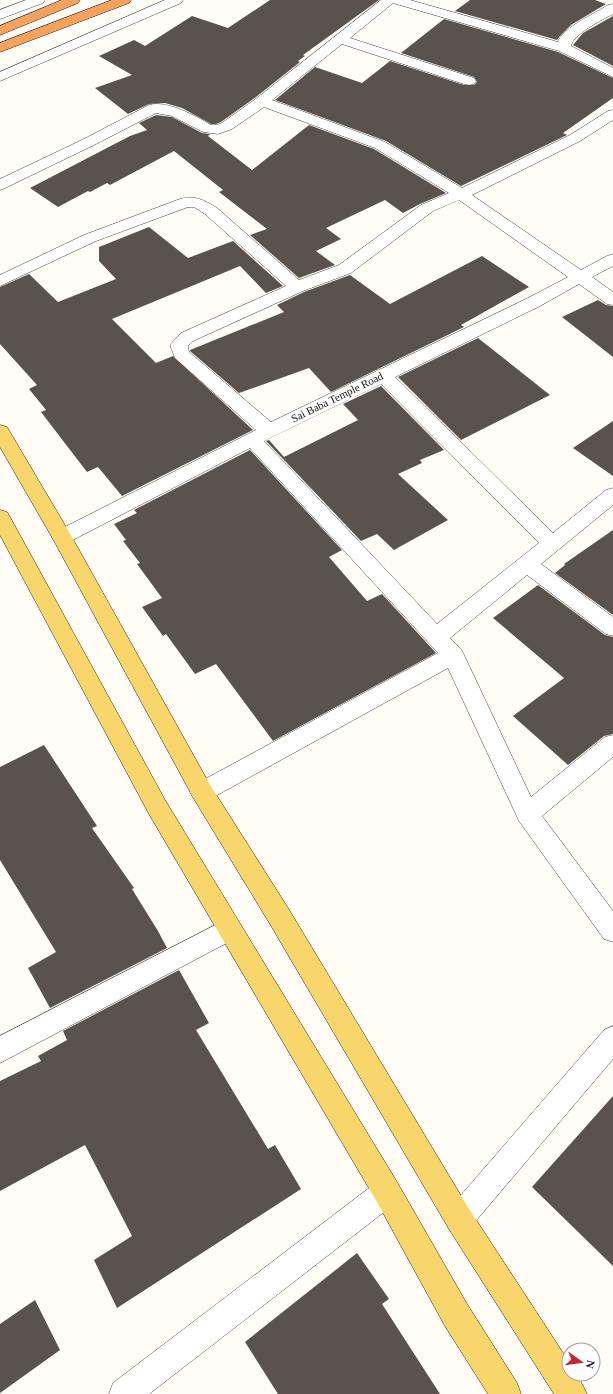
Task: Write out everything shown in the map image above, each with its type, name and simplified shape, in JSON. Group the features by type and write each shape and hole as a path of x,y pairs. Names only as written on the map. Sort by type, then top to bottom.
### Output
{"highway":[{"path":"0,31 74,0"},
{"path":"0,48 124,0"}],"main road":[{"path":"0,431 62,537 202,792 287,930 459,1219 572,1394"},
{"path":"0,519 20,551 157,807 387,1192 456,1315 506,1394"}],"street":[{"path":"0,15 38,0"},
{"path":"0,77 176,0"},
{"path":"0,185 154,108 177,113 208,129 218,130 227,126 262,101 389,0"},
{"path":"396,0 564,48 613,73"},
{"path":"564,48 565,40 572,33 613,8"},
{"path":"341,38 469,81"},
{"path":"262,101 380,145 461,194 613,300"},
{"path":"613,114 575,138 480,186 427,208 345,269 297,287 187,337 179,345 181,354 260,435 453,655 527,814 613,931"},
{"path":"0,281 90,238 186,202 197,202 211,211 297,287"},
{"name":"Sai Baba Temple Road","path":"62,537 260,435 534,302 613,259"},
{"path":"383,375 552,544"},
{"path":"436,637 613,495"},
{"path":"526,564 613,628"},
{"path":"202,792 453,655"},
{"path":"527,814 613,744"},
{"path":"0,1050 229,929"},
{"path":"459,1219 613,1038"},
{"path":"124,1394 387,1192"}],"building":[{"path":"270,0 379,0 303,55 305,56 298,61 300,62 256,97 216,124 211,124 182,108 165,103 149,104 128,114 95,88 132,75 99,56 134,40 145,46 192,16 228,28"},
{"path":"470,0 595,0 606,4 571,25 557,40 455,11"},
{"path":"613,16 613,66 573,45 583,33"},
{"path":"444,19 558,52 613,78 613,98 563,133 567,135 461,186 386,141 275,100 315,67 362,83 390,61 464,85 474,85 477,82 474,77 401,53"},
{"path":"156,115 172,117 202,133 210,134 208,136 252,170 309,125 374,149 446,193 403,213 385,200 326,228 341,239 316,251 335,265 299,278 250,235 267,229 219,192 223,190 174,151 110,185 107,183 90,192 88,191 58,207 30,188 130,136 147,130 139,123"},
{"path":"149,227 188,258 233,241 283,286 266,293 240,266 112,319 156,363 173,356 253,430 122,496 98,467 87,472 41,412 46,410 29,389 37,385 0,344 0,287 29,274 58,302 116,279 99,261 99,247"},
{"path":"482,256 529,287 461,325 464,327 331,392 309,368 239,393 190,351 284,312 277,305 304,292 350,275 390,304"},
{"path":"598,300 606,305 613,306 613,357 562,317"},
{"path":"478,338 550,395 461,440 398,377"},
{"path":"381,386 444,450 420,460 422,463 398,474 448,520 394,550 377,534 361,541 266,441 269,440 284,457 358,420 343,404"},
{"path":"613,421 613,476 573,448"},
{"path":"250,450 342,550 329,557 367,601 382,594 436,653 273,741 216,664 195,674 166,634 163,636 142,607 162,598 137,564 140,563 123,541 126,540 114,524 137,513 134,510"},
{"path":"613,530 613,615 555,573 565,565 564,564"},
{"path":"538,585 605,635 613,637 613,734 604,736 568,765 513,716 564,678 493,618"},
{"path":"44,745 97,826 92,828 134,888 132,889 167,948 50,1008 28,968 56,952 0,860 0,767"},
{"path":"179,970 209,1023 196,1030 268,1149 275,1145 301,1189 117,1308 94,1260 132,1236 85,1145 0,1191 0,1081 41,1061 38,1056 67,1040 63,1031"},
{"path":"613,1096 613,1266 532,1187"},
{"path":"357,1253 389,1299 382,1304 440,1394 278,1394 245,1342"},
{"path":"35,1300 60,1350 0,1393 0,1324"}]}
